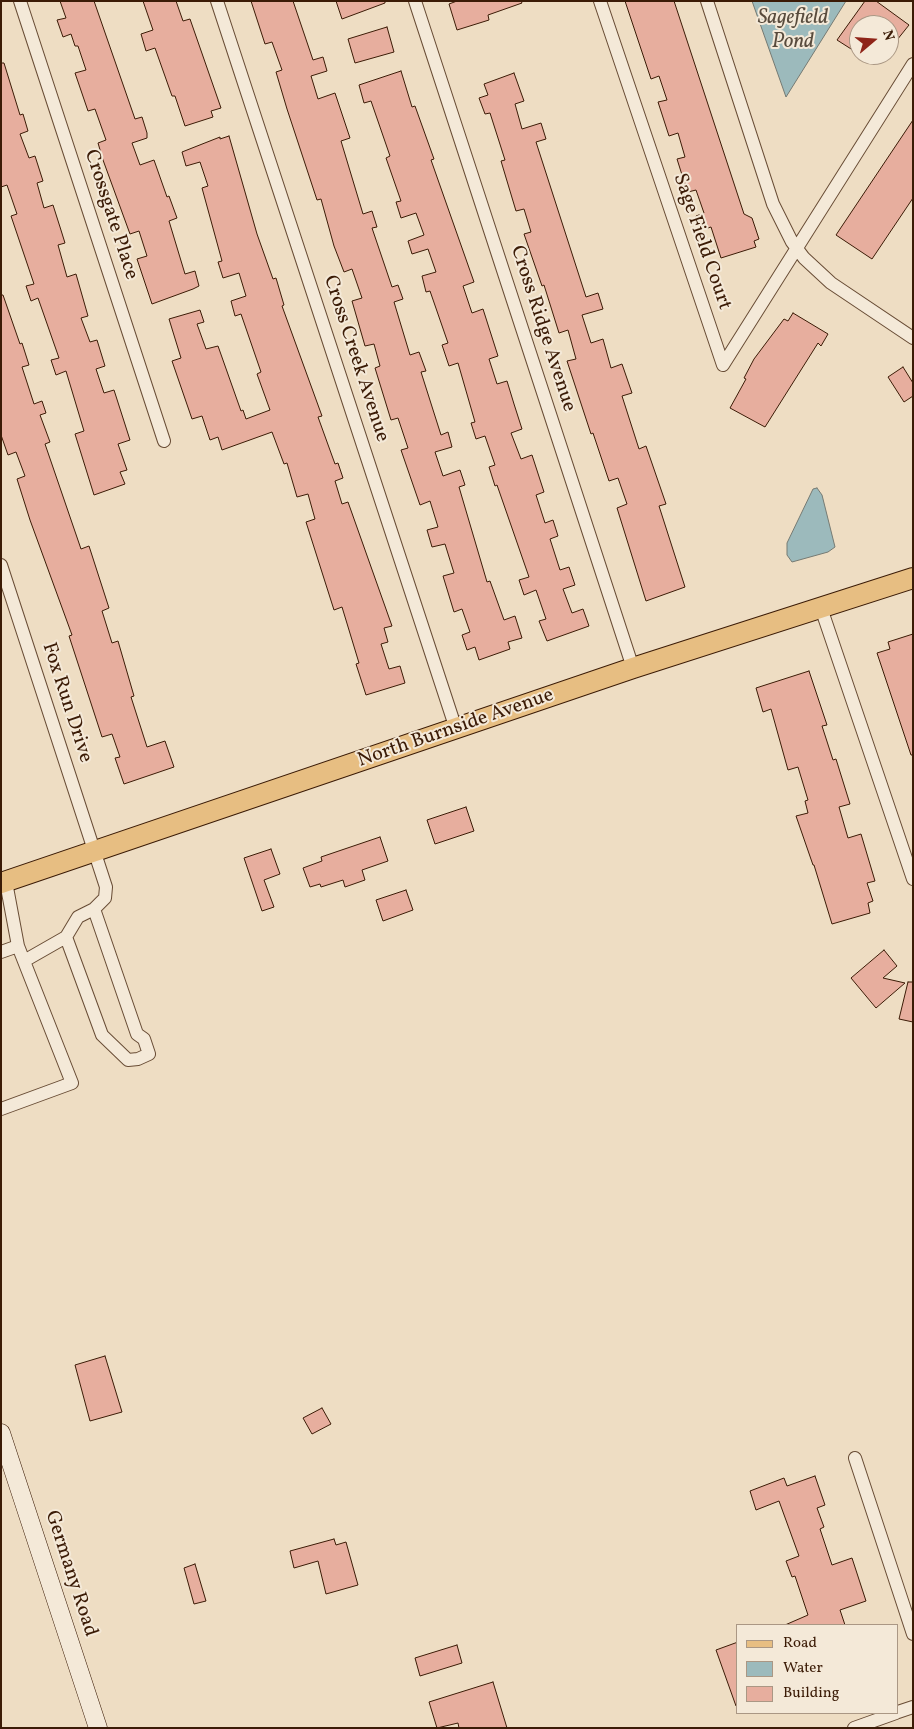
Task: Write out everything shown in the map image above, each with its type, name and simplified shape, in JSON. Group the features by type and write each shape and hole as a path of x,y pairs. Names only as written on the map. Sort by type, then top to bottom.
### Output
{"main road":[{"name":"North Burnside Avenue","path":"3,883 633,668 913,578"},
{"name":"Germany Road","path":"1,1433 98,1728"}],"street":[{"name":"Crossgate Place","path":"20,1 164,440"},
{"name":"Cross Creek Avenue","path":"218,1 456,729"},
{"name":"Cross Ridge Avenue","path":"415,1 633,668"},
{"name":"Sage Field Court","path":"600,1 723,364 913,64"},
{"path":"707,1 780,222 796,248 831,283 913,338"},
{"name":"Fox Run Drive","path":"1,565 107,893 94,909"},
{"path":"821,608 913,879"},
{"path":"1,1108 72,1082 18,946 3,883"},
{"path":"24,961 66,937 78,917 94,909 137,1034 144,1039 149,1054 138,1059 128,1060 102,1035 66,937"},
{"path":"1,952 18,946"},
{"path":"855,1458 913,1634"},
{"path":"899,1711 913,1707"},
{"path":"854,1728 892,1714"}],"water":[{"name":"Sagefield Pond","path":"752,1 846,1 786,97"},
{"path":"817,488 822,495 835,547 828,552 792,562 787,555 787,543 813,489"}],"building":[{"path":"60,1 94,1 135,119 142,117 147,133 147,138 132,143 140,165 154,160 167,197 169,196 177,218 169,221 185,274 195,271 199,286 193,289 152,304 137,259 147,256 139,231 130,234 103,160 98,143 106,140 95,109 88,111 75,73 86,70 78,46 75,46 71,34 63,37 57,20 66,18"},
{"path":"143,1 176,1 183,21 190,19 221,108 211,111 213,117 185,126 155,48 146,51 141,34 153,30"},
{"path":"251,1 293,1 313,60 323,57 327,71 311,76 318,99 335,93 350,138 341,141 363,214 372,211 377,227 372,228 392,287 398,285 403,299 394,302 410,355 419,352 426,371 421,372 441,435 448,432 452,447 435,452 443,476 460,470 465,485 459,487 487,582 490,581 504,620 515,616 522,638 508,642 510,649 479,660 475,647 467,650 462,635 470,632 462,609 454,612 443,576 454,573 445,544 432,547 427,530 438,527 430,501 420,505 401,450 408,448 398,418 391,420 375,368 380,366 374,344 365,346 352,301 362,298 352,269 344,272 334,246 321,199 317,200 276,72 282,70 272,42 265,44"},
{"path":"336,1 385,1 385,3 342,19"},
{"path":"457,1 521,1 522,3 488,15 489,20 457,30 449,4"},
{"path":"625,1 674,1 744,214 752,218 759,239 754,241 756,247 721,258 711,227 701,230 696,216 704,213 696,190 688,192 677,159 685,157 678,133 669,136 658,102 667,100 659,76 651,79"},
{"path":"865,1 876,1 895,15 855,15"},
{"path":"899,18 909,25 899,38"},
{"path":"849,23 849,48 837,40"},
{"path":"387,27 394,52 355,63 348,39"},
{"path":"1,63 4,63 20,115 23,114 28,131 20,134 29,158 35,156 43,181 37,183 44,208 53,205 65,243 58,245 67,277 76,274 88,316 81,318 90,342 97,340 105,366 96,369 104,393 114,390 130,440 118,444 127,470 120,472 125,484 94,495 75,434 84,431 66,371 56,375 51,360 59,358 38,298 31,301 26,286 34,284 11,216 17,214 7,185 1,187"},
{"path":"401,71 412,107 415,106 434,159 431,160 474,282 463,286 472,313 483,309 498,356 489,359 497,384 507,381 522,429 511,433 521,459 532,455 544,492 536,495 545,523 553,520 558,536 550,539 560,570 569,567 575,585 563,589 572,613 583,609 589,626 547,641 539,621 546,619 536,590 524,595 519,580 529,577 489,467 495,465 485,436 476,439 471,423 475,422 458,363 449,366 442,345 448,343 430,291 426,292 422,276 436,272 428,249 412,254 408,241 424,235 416,213 401,218 396,202 401,201 386,158 390,156 371,101 364,103 359,85"},
{"path":"514,73 524,101 515,104 522,129 541,123 546,139 536,142 586,297 598,293 603,309 582,315 591,343 603,339 611,368 622,364 632,393 622,396 639,449 646,446 666,504 659,506 685,587 646,601 617,508 627,504 618,478 609,481 593,433 591,434 567,361 576,359 568,330 559,333 544,285 542,286 524,234 531,232 524,209 516,211 501,161 505,160 490,113 485,114 479,98 488,95 484,84"},
{"path":"913,120 913,198 872,259 836,235"},
{"path":"229,136 257,234 273,279 276,278 284,305 282,306 322,416 318,417 335,464 338,463 343,478 335,481 342,504 348,502 392,626 384,628 388,642 381,644 389,669 400,666 405,683 366,695 356,664 359,663 342,607 334,610 306,522 315,519 308,494 297,497 287,463 284,464 272,432 222,450 218,437 210,440 202,416 192,419 172,361 181,358 169,319 200,310 204,322 197,324 206,349 218,346 241,411 243,410 246,419 270,410 257,374 261,372 241,314 235,316 231,301 246,296 239,273 223,278 218,262 222,261 202,188 208,186 200,162 186,166 182,152 220,137 220,139"},
{"path":"1,295 3,295 29,365 22,367 34,404 42,401 46,413 40,415 50,442 45,444 81,549 89,546 109,608 102,611 112,643 118,641 134,696 131,697 147,747 165,741 174,767 124,784 115,758 120,757 112,734 102,737 69,636 72,635 30,520 17,479 25,476 16,452 8,455 1,435"},
{"path":"793,313 828,334 821,346 818,343 765,427 730,408 746,379 744,378 754,359 784,319 788,321"},
{"path":"903,367 913,383 913,396 904,402 888,377"},
{"path":"913,634 913,755 911,755 877,653 890,649 888,642"},
{"path":"809,671 827,725 822,726 833,760 836,759 850,804 839,807 848,838 861,834 875,881 867,883 873,901 868,903 870,913 832,924 814,865 796,816 808,813 805,801 808,800 798,767 788,770 771,709 763,712 756,688"},
{"path":"466,807 474,831 435,844 427,820"},
{"path":"380,837 388,861 362,870 365,880 345,887 343,880 321,887 320,884 310,887 303,868 322,861 321,857"},
{"path":"271,849 280,874 264,880 274,907 262,911 244,858"},
{"path":"406,890 413,910 383,921 376,900"},
{"path":"884,950 897,966 883,978 905,983 876,1008 851,978"},
{"path":"908,982 913,982 913,1022 899,1019"},
{"path":"105,1356 122,1412 90,1421 75,1365"},
{"path":"322,1408 331,1424 312,1434 303,1418"},
{"path":"815,1476 825,1505 817,1508 824,1527 820,1529 832,1565 852,1558 866,1601 840,1610 845,1624 787,1624 808,1615 795,1576 792,1577 786,1561 799,1556 779,1501 756,1510 750,1491 784,1478 787,1486"},
{"path":"334,1539 336,1545 346,1542 358,1585 326,1594 318,1561 294,1568 290,1551"},
{"path":"195,1564 206,1601 194,1604 184,1568"},
{"path":"736,1643 736,1706 716,1650"},
{"path":"457,1645 462,1663 420,1676 415,1658"},
{"path":"493,1682 507,1728 459,1728 458,1723 437,1728 429,1702"}]}
